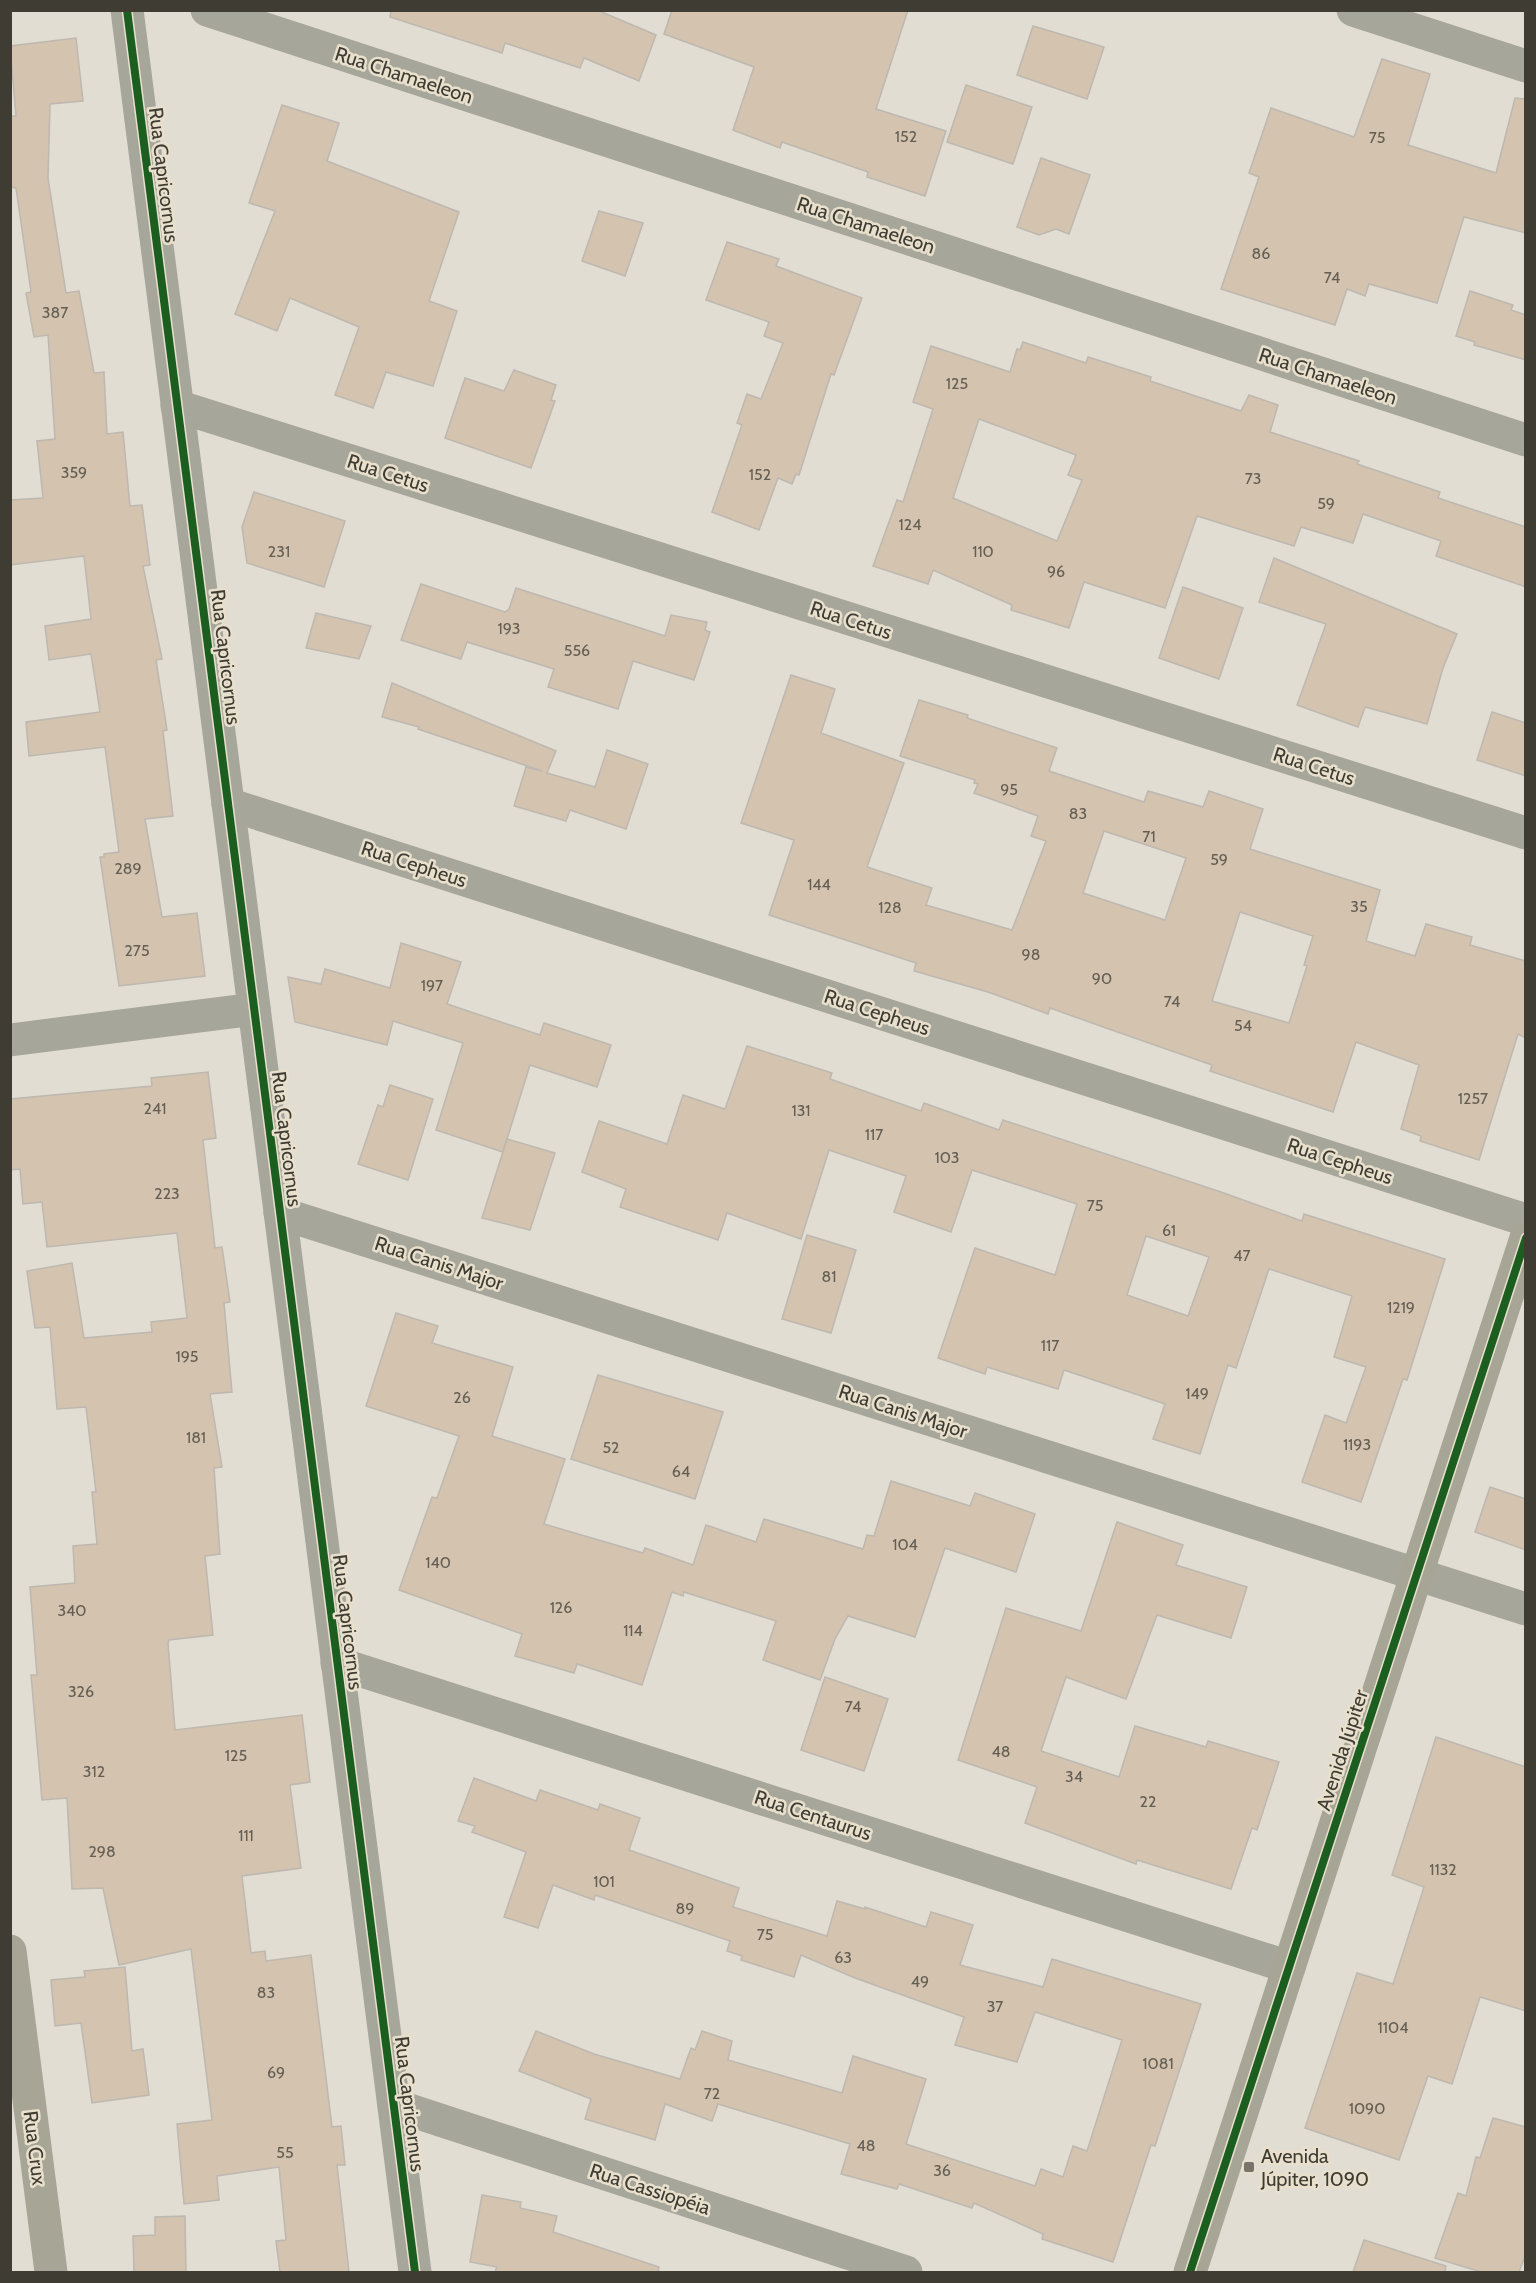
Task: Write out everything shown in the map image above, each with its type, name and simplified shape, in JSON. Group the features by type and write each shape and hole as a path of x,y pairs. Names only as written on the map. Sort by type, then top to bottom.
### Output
{"main road":[{"name":"Avenida Júpiter","path":"1190,2272 1526,1238"},
{"name":"Rua Crux","path":"10,1951 51,2272"}],"street":[{"name":"Rua Capricornus","path":"127,10 415,2272"},
{"name":"Rua Chamaeleon","path":"207,10 1526,440"},
{"path":"1353,10 1526,66"},
{"name":"Rua Cetus","path":"177,406 1526,833"},
{"name":"Rua Cepheus","path":"228,804 1526,1220"},
{"path":"10,1040 254,1009"},
{"name":"Rua Canis Major","path":"280,1212 1526,1609"},
{"name":"Rua Centaurus","path":"337,1663 1289,1967"},
{"name":"Rua Cassiopéia","path":"393,2105 906,2272"}],"building":[{"path":"391,10 597,10 656,35 639,81 584,58 580,68 505,43 502,53 390,17"},
{"path":"672,10 908,10 876,109 946,131 925,196 867,177 868,172 782,142 780,148 733,130 754,67 664,34"},
{"path":"1033,26 1104,47 1087,99 1017,75"},
{"path":"76,38 83,101 50,104 48,178 66,293 79,291 94,373 104,372 107,434 123,432 130,506 142,505 150,565 143,566 162,659 156,660 167,730 163,731 173,816 145,819 162,917 197,913 205,976 119,986 100,857 104,857 104,854 119,852 105,747 29,756 26,722 100,712 91,654 49,660 45,626 91,619 84,556 10,565 10,500 43,498 37,441 55,439 48,335 34,337 26,293 31,292 16,188 10,187 10,116 16,116 10,46"},
{"path":"1382,59 1430,74 1408,145 1496,173 1515,98 1526,99 1526,233 1464,217 1437,303 1369,284 1365,296 1347,289 1335,325 1221,289 1259,177 1249,173 1271,108 1354,137"},
{"path":"966,85 1032,107 1013,164 947,142"},
{"path":"282,105 339,123 327,161 459,212 429,301 457,311 433,386 386,372 373,408 335,395 359,327 290,298 277,331 235,314 275,211 249,203"},
{"path":"1041,158 1090,175 1069,234 1056,229 1039,235 1017,227"},
{"path":"599,211 643,223 625,276 582,261"},
{"path":"727,242 779,259 776,266 862,298 834,375 831,374 799,475 796,474 792,484 778,478 759,530 712,512 742,425 737,423 747,394 761,399 783,343 764,336 769,322 706,300"},
{"path":"1470,291 1513,305 1511,310 1526,315 1526,360 1474,345 1475,342 1456,336"},
{"path":"1023,342 1086,363 1088,357 1151,377 1150,381 1241,411 1249,395 1278,405 1270,432 1359,461 1357,464 1440,492 1438,498 1526,527 1526,587 1436,556 1441,541 1363,514 1353,543 1301,527 1294,546 1197,516 1165,608 1084,582 1069,628 1011,610 1012,605 933,570 928,584 873,566 897,500 903,502 933,409 913,402 931,346 1010,372 1017,349 1020,350","holes":["979,419 1076,455 1068,475 1082,480 1057,541 953,498"]},
{"path":"514,370 556,385 551,400 555,401 531,468 445,438 465,378 504,391"},
{"path":"254,492 345,521 324,587 247,563 242,527"},
{"path":"1274,558 1457,634 1443,668 1427,724 1365,707 1358,727 1297,705 1326,624 1259,602"},
{"path":"421,584 505,612 509,609 516,588 665,636 671,615 707,622 705,630 710,632 694,680 633,661 618,709 548,687 554,669 467,642 461,659 401,640"},
{"path":"1183,587 1243,608 1219,679 1159,658"},
{"path":"316,613 371,626 359,659 306,648"},
{"path":"791,675 835,689 821,733 904,763 867,867 932,888 926,905 1012,930 1046,841 1031,836 1038,816 974,793 978,784 974,783 975,780 900,756 919,700 968,715 967,718 1057,748 1049,771 1144,802 1148,791 1203,807 1209,791 1263,809 1250,849 1380,890 1366,941 1415,956 1426,924 1472,937 1470,945 1526,961 1526,1038 1518,1034 1479,1160 1420,1141 1421,1136 1401,1129 1419,1065 1356,1042 1333,1112 1210,1071 1212,1065 1050,1008 1048,1014 988,992 914,971 916,963 769,915 794,840 741,823","holes":["1104,831 1186,858 1165,920 1083,893","1240,912 1313,936 1304,965 1307,966 1289,1023 1212,1001"]},
{"path":"392,683 556,751 547,773 595,787 607,750 648,764 626,829 570,810 566,821 514,806 526,767 542,771 418,729 419,727 382,717"},
{"path":"1492,712 1526,723 1526,776 1477,760"},
{"path":"401,943 461,962 447,1004 540,1035 544,1023 611,1045 597,1087 530,1065 503,1152 436,1130 463,1043 393,1021 387,1045 295,1022 288,977 321,984 325,969 390,988"},
{"path":"747,1046 832,1073 830,1079 921,1111 924,1103 999,1130 1003,1120 1302,1221 1304,1214 1445,1259 1407,1380 1403,1379 1361,1502 1302,1482 1325,1415 1346,1423 1366,1367 1334,1357 1352,1296 1269,1269 1236,1368 1228,1365 1200,1454 1153,1439 1165,1404 1064,1370 1058,1389 987,1367 985,1374 938,1358 975,1248 1055,1275 1077,1204 972,1170 951,1232 894,1212 906,1176 829,1150 801,1239 727,1213 718,1240 620,1207 626,1189 582,1172 599,1121 667,1144 683,1095 725,1109","holes":["1146,1236 1209,1257 1188,1316 1127,1295"]},
{"path":"208,1072 216,1138 203,1140 215,1248 222,1247 230,1302 224,1303 232,1392 210,1394 222,1467 214,1468 220,1554 205,1556 213,1635 169,1640 175,1730 302,1715 310,1782 290,1785 301,1868 242,1876 251,1953 265,1951 266,1961 311,1955 332,2127 341,2126 345,2165 337,2165 349,2272 280,2272 276,2241 286,2240 279,2167 217,2176 219,2200 184,2204 177,2124 212,2120 191,1949 119,1965 103,1888 72,1889 67,1798 42,1800 31,1675 37,1675 30,1587 75,1583 73,1546 97,1544 92,1492 96,1492 86,1407 57,1409 50,1327 35,1328 27,1271 72,1263 84,1338 152,1332 151,1322 187,1318 177,1233 47,1247 42,1202 23,1204 20,1169 10,1170 10,1099 152,1086 151,1078"},
{"path":"390,1085 433,1099 408,1180 358,1164 378,1105 383,1107"},
{"path":"507,1139 555,1153 530,1230 482,1218"},
{"path":"807,1235 856,1250 831,1333 782,1319"},
{"path":"396,1313 438,1326 432,1343 513,1367 492,1436 565,1459 544,1524 643,1553 645,1548 693,1565 706,1525 756,1542 764,1519 863,1549 867,1535 874,1536 891,1481 970,1506 975,1493 1035,1514 1016,1572 945,1548 915,1637 848,1616 835,1639 820,1680 763,1660 776,1621 684,1592 683,1596 672,1592 642,1685 577,1664 574,1673 515,1656 522,1634 399,1590 432,1497 437,1498 459,1436 366,1406"},
{"path":"598,1375 723,1412 695,1499 571,1459"},
{"path":"1490,1487 1526,1499 1526,1550 1475,1532"},
{"path":"1117,1522 1183,1545 1176,1565 1247,1587 1231,1638 1157,1615 1126,1699 1066,1677 1041,1751 1119,1777 1135,1726 1206,1747 1208,1741 1279,1762 1257,1830 1252,1828 1231,1889 1137,1860 1136,1864 1025,1823 1037,1787 958,1760 1006,1608 1081,1631"},
{"path":"825,1677 888,1699 864,1771 801,1750"},
{"path":"1436,1737 1526,1767 1526,2011 1480,1997 1452,2084 1428,2076 1399,2160 1305,2128 1357,1973 1393,1984 1424,1887 1392,1875"},
{"path":"474,1778 536,1801 540,1790 598,1810 600,1804 640,1818 629,1850 739,1888 733,1907 827,1936 837,1901 865,1909 865,1907 926,1927 931,1912 973,1925 960,1965 1043,1987 1052,1959 1201,2004 1155,2146 1151,2145 1113,2262 1042,2239 1043,2234 974,2203 972,2208 899,2184 897,2189 841,2174 850,2144 718,2104 712,2121 665,2104 655,2140 585,2119 591,2099 519,2071 536,2031 594,2054 680,2079 691,2048 695,2050 702,2031 732,2041 728,2060 842,2093 853,2056 926,2079 906,2144 1035,2186 1041,2169 1063,2177 1073,2146 1087,2151 1122,2040 1035,2012 1017,2062 955,2045 964,2017 855,1978 801,1955 794,1977 741,1960 742,1956 727,1951 730,1941 595,1895 594,1900 553,1885 538,1928 504,1917 526,1852 472,1832 475,1826 458,1821"},
{"path":"125,1967 132,2051 143,2049 149,2095 92,2103 81,2023 55,2026 51,1980 85,1977 84,1971"},
{"path":"1493,2118 1526,2127 1526,2254 1519,2272 1481,2272 1435,2258 1458,2193 1466,2196 1476,2157 1480,2158"},
{"path":"482,2195 521,2202 520,2208 557,2216 553,2232 659,2267 658,2272 495,2272 497,2267 470,2262"},
{"path":"185,2216 186,2272 134,2272 133,2236 155,2235 155,2217"},
{"path":"1364,2240 1446,2266 1445,2272 1353,2272"}],"cycle path":[{"path":"127,10 415,2272"},
{"path":"1190,2272 1526,1238"}],"place":[{"name":"Avenida Júpiter, 1090","path":"1249,2167"}]}
